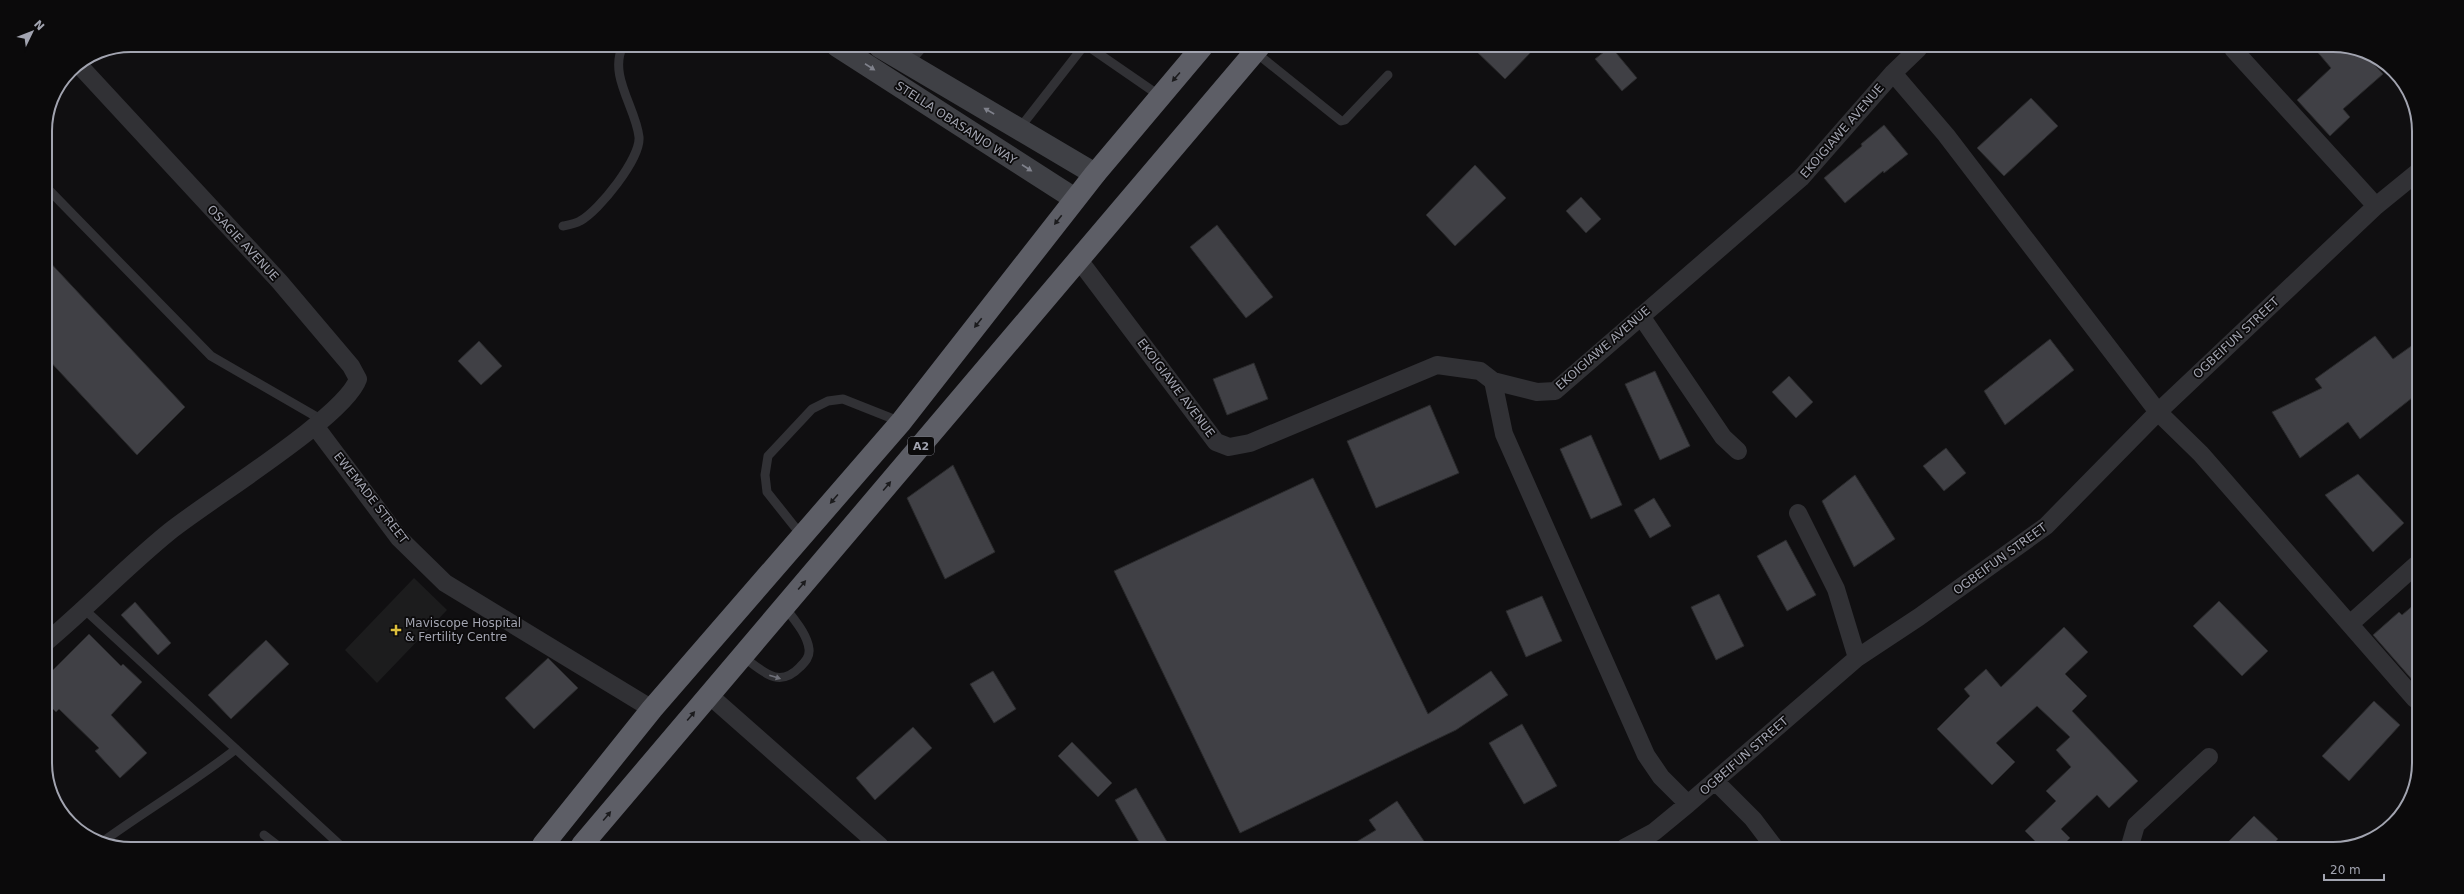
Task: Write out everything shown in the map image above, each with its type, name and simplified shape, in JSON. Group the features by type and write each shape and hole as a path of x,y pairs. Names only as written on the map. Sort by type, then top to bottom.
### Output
{"highway":[{"name":"A2","path":"545,842 652,709 901,422 1094,174 1198,52"},
{"name":"A2","path":"585,842 1255,52"}],"street":[{"name":"STELLA OBASANJO WAY","path":"846,52 1075,199"},
{"path":"889,52 1094,174"},
{"name":"EKOIGIAWE AVENUE","path":"1079,260 1216,442 1229,447 1250,443 1437,366 1480,371 1493,381 1537,392 1555,391 1801,178 1893,73 1915,52"},
{"path":"2236,52 2376,206"},
{"name":"OSAGIE AVENUE","path":"83,68 279,281 351,366 358,379 355,386 344,400 318,423"},
{"path":"1893,73 1946,135 2158,412 2201,454 2351,623 2412,695"},
{"name":"OGBEIFUN STREET","path":"1635,842 1654,832 1688,804 1857,658 1919,617 2046,526 2158,412 2376,206 2412,176"},
{"path":"1640,316 1723,437 1738,451"},
{"path":"1493,381 1504,434 1646,755 1661,777 1688,804"},
{"path":"52,637 85,610 169,532 318,423"},
{"name":"EWEMADE STREET","path":"318,423 399,538 445,583 652,709"},
{"path":"1798,513 1836,589 1857,658"},
{"path":"2351,623 2412,569"},
{"path":"709,695 875,842"},
{"path":"2131,842 2136,826 2208,757"},
{"path":"1715,781 1753,819 1770,842"}],"lane":[{"path":"563,226 580,221 592,212 609,194 636,152 639,138 618,67 620,52"},
{"path":"908,64 919,52"},
{"path":"1019,129 1079,52"},
{"path":"1096,52 1160,96"},
{"path":"1259,52 1341,121 1345,120 1388,75"},
{"path":"52,193 211,356 318,423"},
{"path":"802,536 767,492 765,475 768,456 812,409 828,401 843,400 901,422"},
{"path":"742,656 772,677 782,679 794,673 807,660 809,650 806,638 784,606"},
{"path":"85,610 337,842"},
{"path":"107,838 163,798 195,781 236,749"},
{"path":"264,835 272,842"}],"shaded area":[{"name":"Maviscope Hospital & Fertility Centre","path":"414,578 447,610 377,683 345,650"}],"building":[{"path":"1477,52 1531,52 1505,79"},
{"path":"1604,52 1615,52 1637,78 1622,91 1595,59"},
{"path":"2318,52 2338,52 2358,56 2372,62 2383,74 2343,109 2350,117 2330,136 2297,100 2331,68"},
{"path":"2031,98 2058,126 2004,176 1977,148"},
{"path":"1884,125 1908,154 1884,173 1883,171 1845,203 1824,178"},
{"path":"1475,165 1506,198 1455,246 1426,215"},
{"path":"1581,197 1601,219 1586,233 1566,211"},
{"path":"1217,225 1273,297 1246,318 1190,247"},
{"path":"52,264 185,407 137,455 52,364"},
{"path":"2375,336 2393,359 2412,346 2412,398 2360,439 2348,422 2300,458 2272,412 2322,388 2315,379"},
{"path":"2050,339 2074,370 2005,425 1984,391"},
{"path":"479,341 502,366 481,385 458,361"},
{"path":"1254,363 1268,399 1227,415 1213,379"},
{"path":"1655,371 1690,446 1660,460 1625,384"},
{"path":"1789,376 1813,402 1796,418 1772,392"},
{"path":"1430,405 1459,473 1376,508 1347,441"},
{"path":"1591,435 1622,505 1591,519 1560,449"},
{"path":"1946,448 1966,473 1944,491 1923,466"},
{"path":"953,465 995,552 945,579 907,498"},
{"path":"2358,474 2404,523 2373,552 2325,495"},
{"path":"1855,475 1895,539 1854,567 1822,501"},
{"path":"1313,478 1428,714 1491,671 1508,695 1456,730 1240,833 1114,571"},
{"path":"1654,498 1671,526 1650,538 1634,510"},
{"path":"1786,540 1816,595 1787,611 1757,556"},
{"path":"1719,594 1744,646 1716,660 1691,607"},
{"path":"1542,596 1562,641 1526,657 1506,611"},
{"path":"2219,601 2268,651 2242,676 2193,626"},
{"path":"135,602 171,643 158,655 121,615"},
{"path":"2412,606 2412,680 2373,635 2399,612 2402,615"},
{"path":"2064,627 2088,652 2065,674 2087,696 2072,711 2138,781 2109,808 2097,795 2061,829 2070,838 2066,842 2036,842 2025,831 2056,801 2046,791 2071,767 2056,750 2070,737 2037,706 1996,743 2015,762 1992,785 1937,729 1970,696 1964,689 1986,669 2001,687"},
{"path":"89,634 121,666 123,664 142,682 111,715 147,753 120,778 95,751 99,748 59,709 56,712 52,708 52,671"},
{"path":"266,640 289,664 231,719 208,695"},
{"path":"548,658 578,688 534,729 505,698"},
{"path":"993,671 1016,709 994,723 970,684"},
{"path":"2374,701 2400,725 2349,781 2322,756"},
{"path":"1522,724 1557,786 1524,804 1489,743"},
{"path":"913,727 932,748 875,800 856,778"},
{"path":"1072,742 1112,783 1098,797 1058,756"},
{"path":"1136,788 1167,842 1139,842 1115,800"},
{"path":"1397,801 1425,842 1356,842 1376,830 1369,820"},
{"path":"2254,816 2278,839 2275,842 2228,842"}],"place":[{"name":"Maviscope Hospital & Fertility Centre","path":"396,630"}]}
